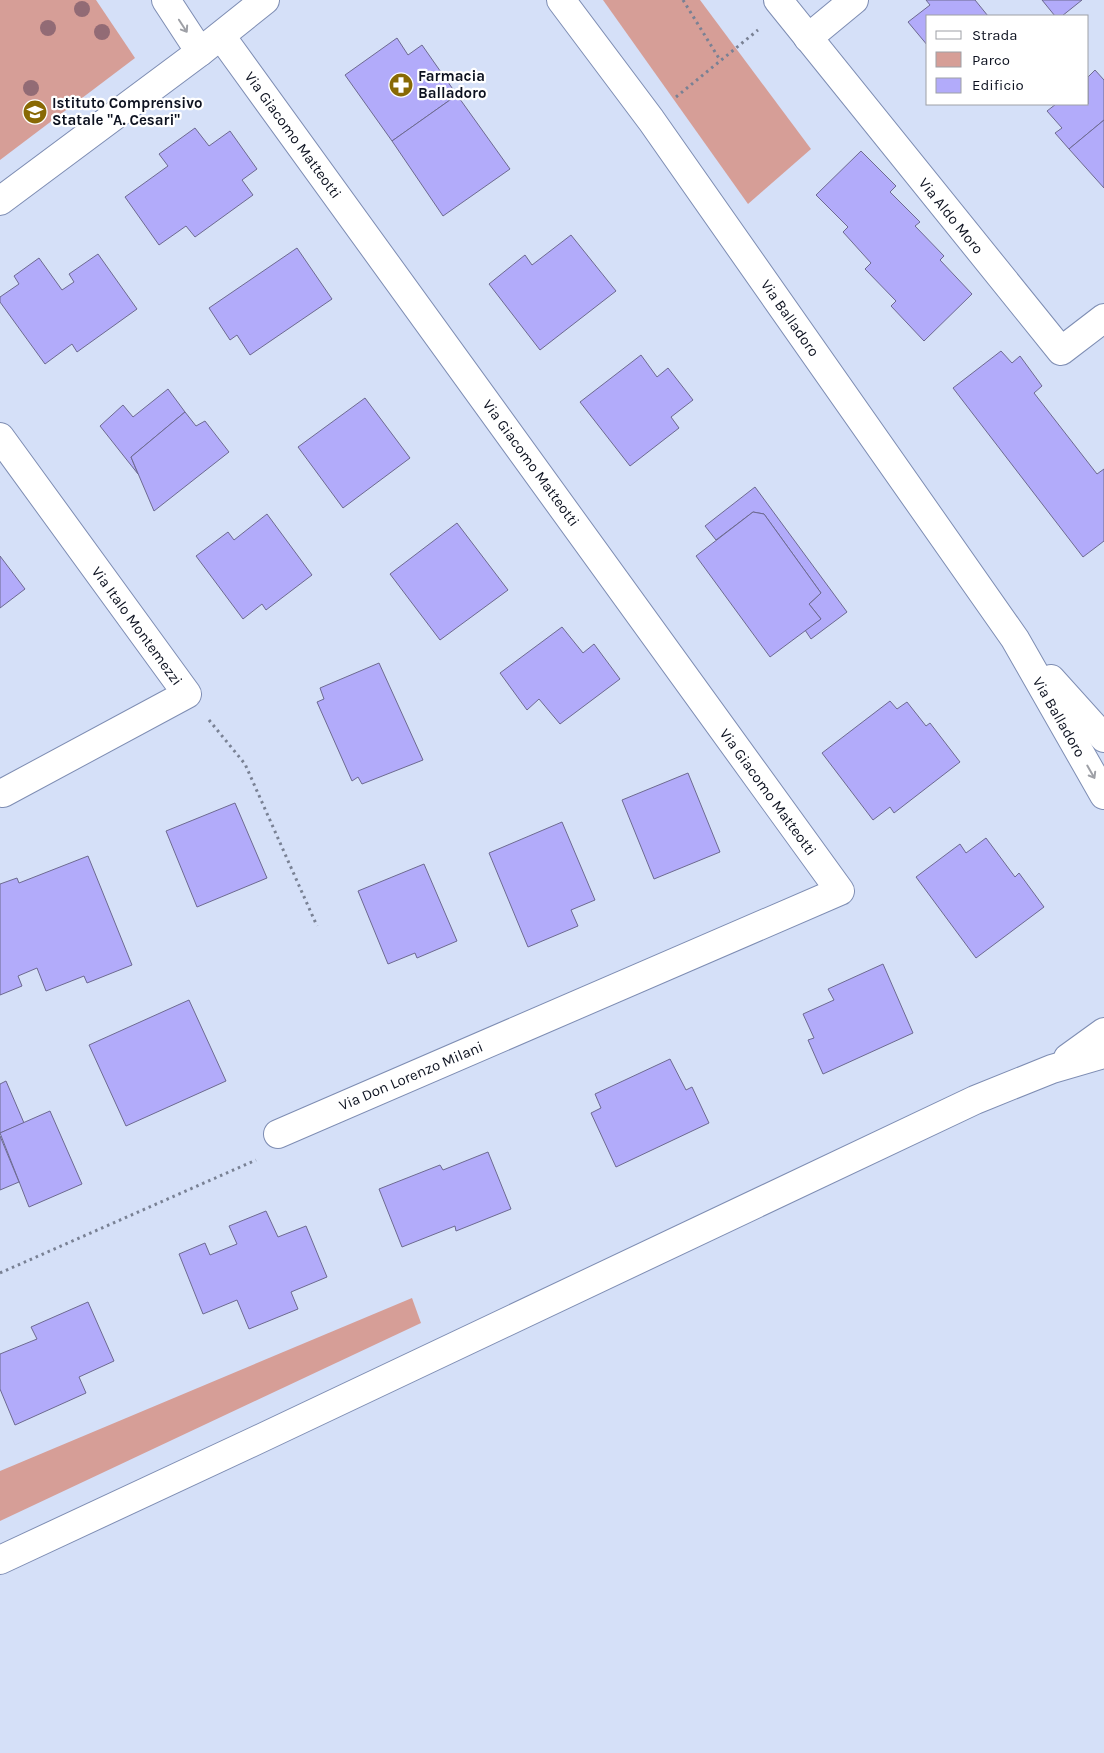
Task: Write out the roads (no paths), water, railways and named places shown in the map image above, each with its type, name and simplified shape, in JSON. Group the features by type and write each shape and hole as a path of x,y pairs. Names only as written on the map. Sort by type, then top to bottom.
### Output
{"street":[{"name":"Via Giacomo Matteotti","path":"166,0 211,44 840,891"},
{"path":"0,201 211,44 265,0"},
{"name":"Via Balladoro","path":"561,0 651,120 1015,639 1104,795"},
{"path":"808,38 854,0"},
{"name":"Via Aldo Moro","path":"781,4 1061,351 1104,318"},
{"name":"Via Italo Montemezzi","path":"0,437 187,694 4,793"},
{"name":"Via Balladoro","path":"1015,639 1104,738"},
{"name":"Via Don Lorenzo Milani","path":"278,1134 840,891"},
{"path":"1052,1068 1088,1045 1104,1032"},
{"path":"0,1560 975,1100 1052,1068 1104,1054"}],"place":[{"name":"Farmacia Balladoro","path":"401,85"},
{"name":"Istituto Comprensivo Statale \"A. Cesari\"","path":"35,112"}]}
